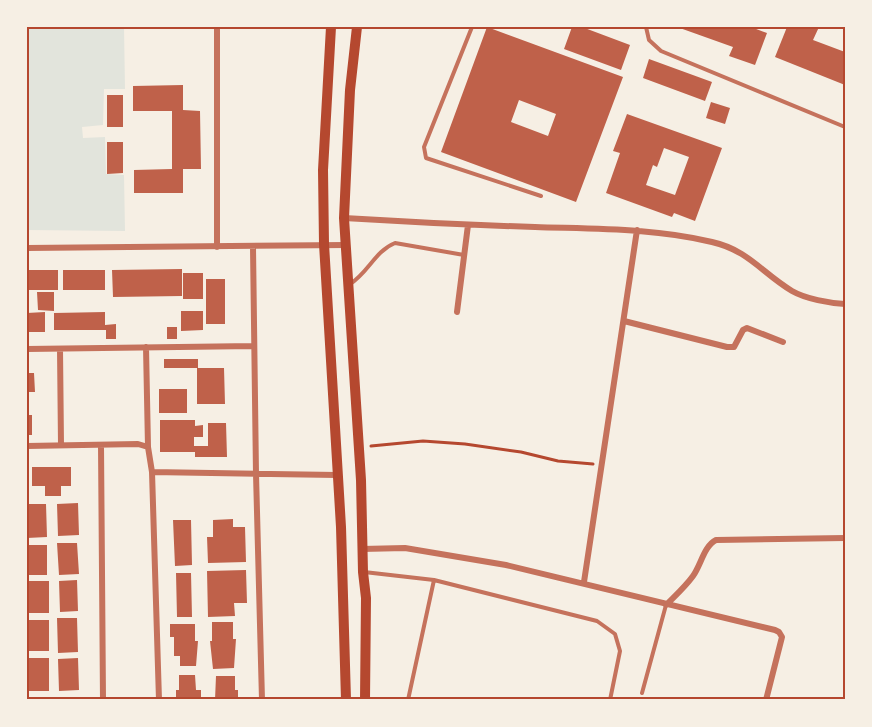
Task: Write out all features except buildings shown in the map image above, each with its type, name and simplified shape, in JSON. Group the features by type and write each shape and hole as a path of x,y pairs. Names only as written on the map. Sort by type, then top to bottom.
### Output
{"main road":[{"path":"332,27 322,170 324,244 341,527 346,700"},
{"path":"357,27 350,90 344,218 350,284 366,598 365,700"}],"street":[{"path":"217,27 217,247"},
{"path":"344,218 468,225 637,230 694,238 737,250 794,292 832,303 845,304"},
{"path":"457,312 468,225"},
{"path":"584,582 637,230"},
{"path":"27,248 346,245"},
{"path":"253,247 262,700"},
{"path":"624,321 727,347 734,347 740,334 747,328 783,342"},
{"path":"27,349 254,346"},
{"path":"146,347 159,700"},
{"path":"60,349 61,446"},
{"path":"27,446 138,444 148,447"},
{"path":"101,445 103,700"},
{"path":"152,472 337,475"},
{"path":"666,604 684,587 695,573 710,544 717,540 845,538"},
{"path":"362,549 405,549 447,554 584,582 779,632 782,637 766,700"}],"lane":[{"path":"472,27 424,147 424,155 426,158 542,196"},
{"path":"646,27 649,40 662,51 845,127"},
{"path":"350,284 360,278 375,258 388,246 396,243 464,255"},
{"path":"363,572 434,580 597,621 615,634 620,651 610,700"},
{"path":"408,700 434,580"},
{"path":"642,693 666,604"}],"path":[{"path":"358,448 423,441 521,452 580,464 601,463"}],"shaded area":[{"path":"27,27 124,27 125,89 104,89 103,125 82,127 83,138 105,137 106,174 124,175 125,231 27,230"}]}
